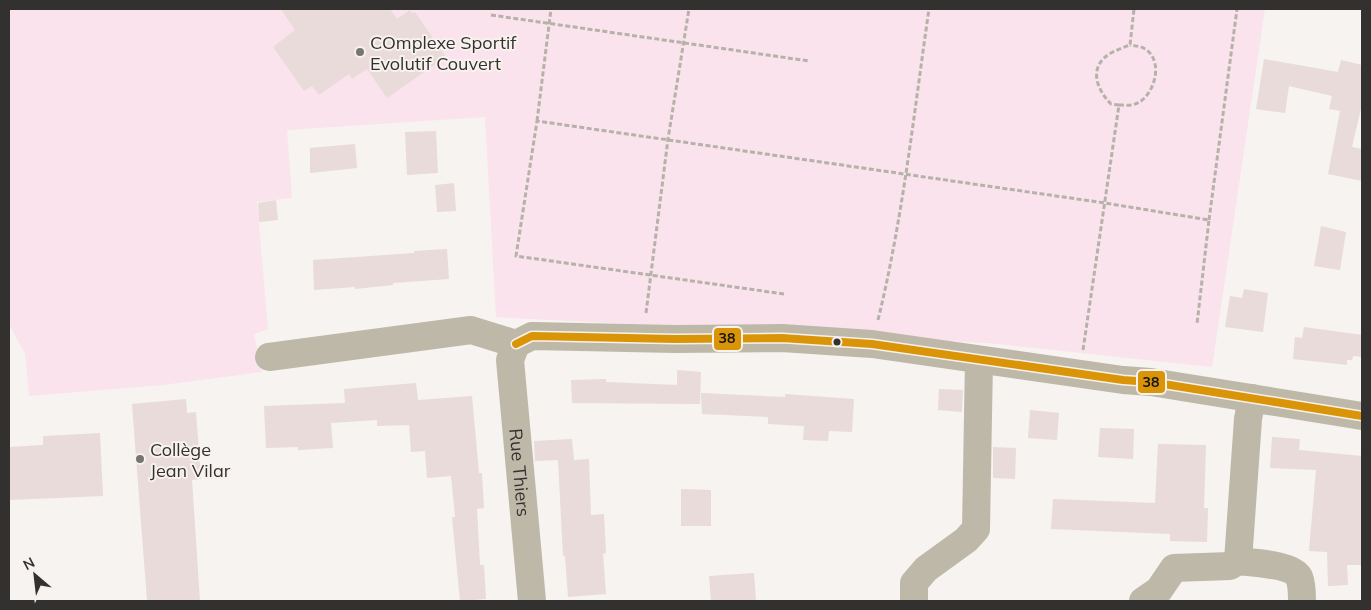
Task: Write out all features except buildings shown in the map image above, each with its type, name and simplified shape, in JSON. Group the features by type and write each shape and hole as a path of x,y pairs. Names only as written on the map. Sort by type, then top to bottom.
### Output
{"street":[{"path":"269,357 471,330 516,344 532,336 782,338 872,344 1080,374 1151,382 1362,416"},
{"name":"Rue Thiers","path":"516,344 510,360 532,601"},
{"path":"914,601 914,583 926,569 966,540 976,529 979,360"},
{"path":"1238,561 1248,419 1252,398"},
{"path":"1143,601 1160,590 1174,568 1230,566 1238,561 1291,569 1299,578 1302,601"}],"path":[{"path":"551,9 537,121 516,256 784,294"},
{"path":"642,338 668,139 689,9"},
{"path":"872,344 886,286 905,174 929,9"},
{"path":"1130,45 1134,9"},
{"path":"1197,324 1237,9"},
{"path":"491,15 809,61"},
{"path":"1130,45 1145,48 1151,54 1155,63 1154,79 1149,94 1136,104 1119,106 1110,104 1098,86 1096,76 1099,64 1110,54 1130,45"},
{"path":"1080,374 1119,106"},
{"path":"537,121 1105,203 1210,220"}],"shaded area":[{"path":"9,9 1265,9 1212,367 987,343 496,317 485,117 287,130 292,198 257,202 268,329 254,334 262,372 163,385 29,396 25,353 9,325"}],"transit line":[{"name":"38","path":"516,344 532,336 675,339 782,338 872,344 1123,380 1151,382 1362,416"}],"place":[{"name":"COmplexe Sportif Evolutif Couvert","path":"360,52"},
{"name":"Collège Jean Vilar","path":"140,459"}]}
